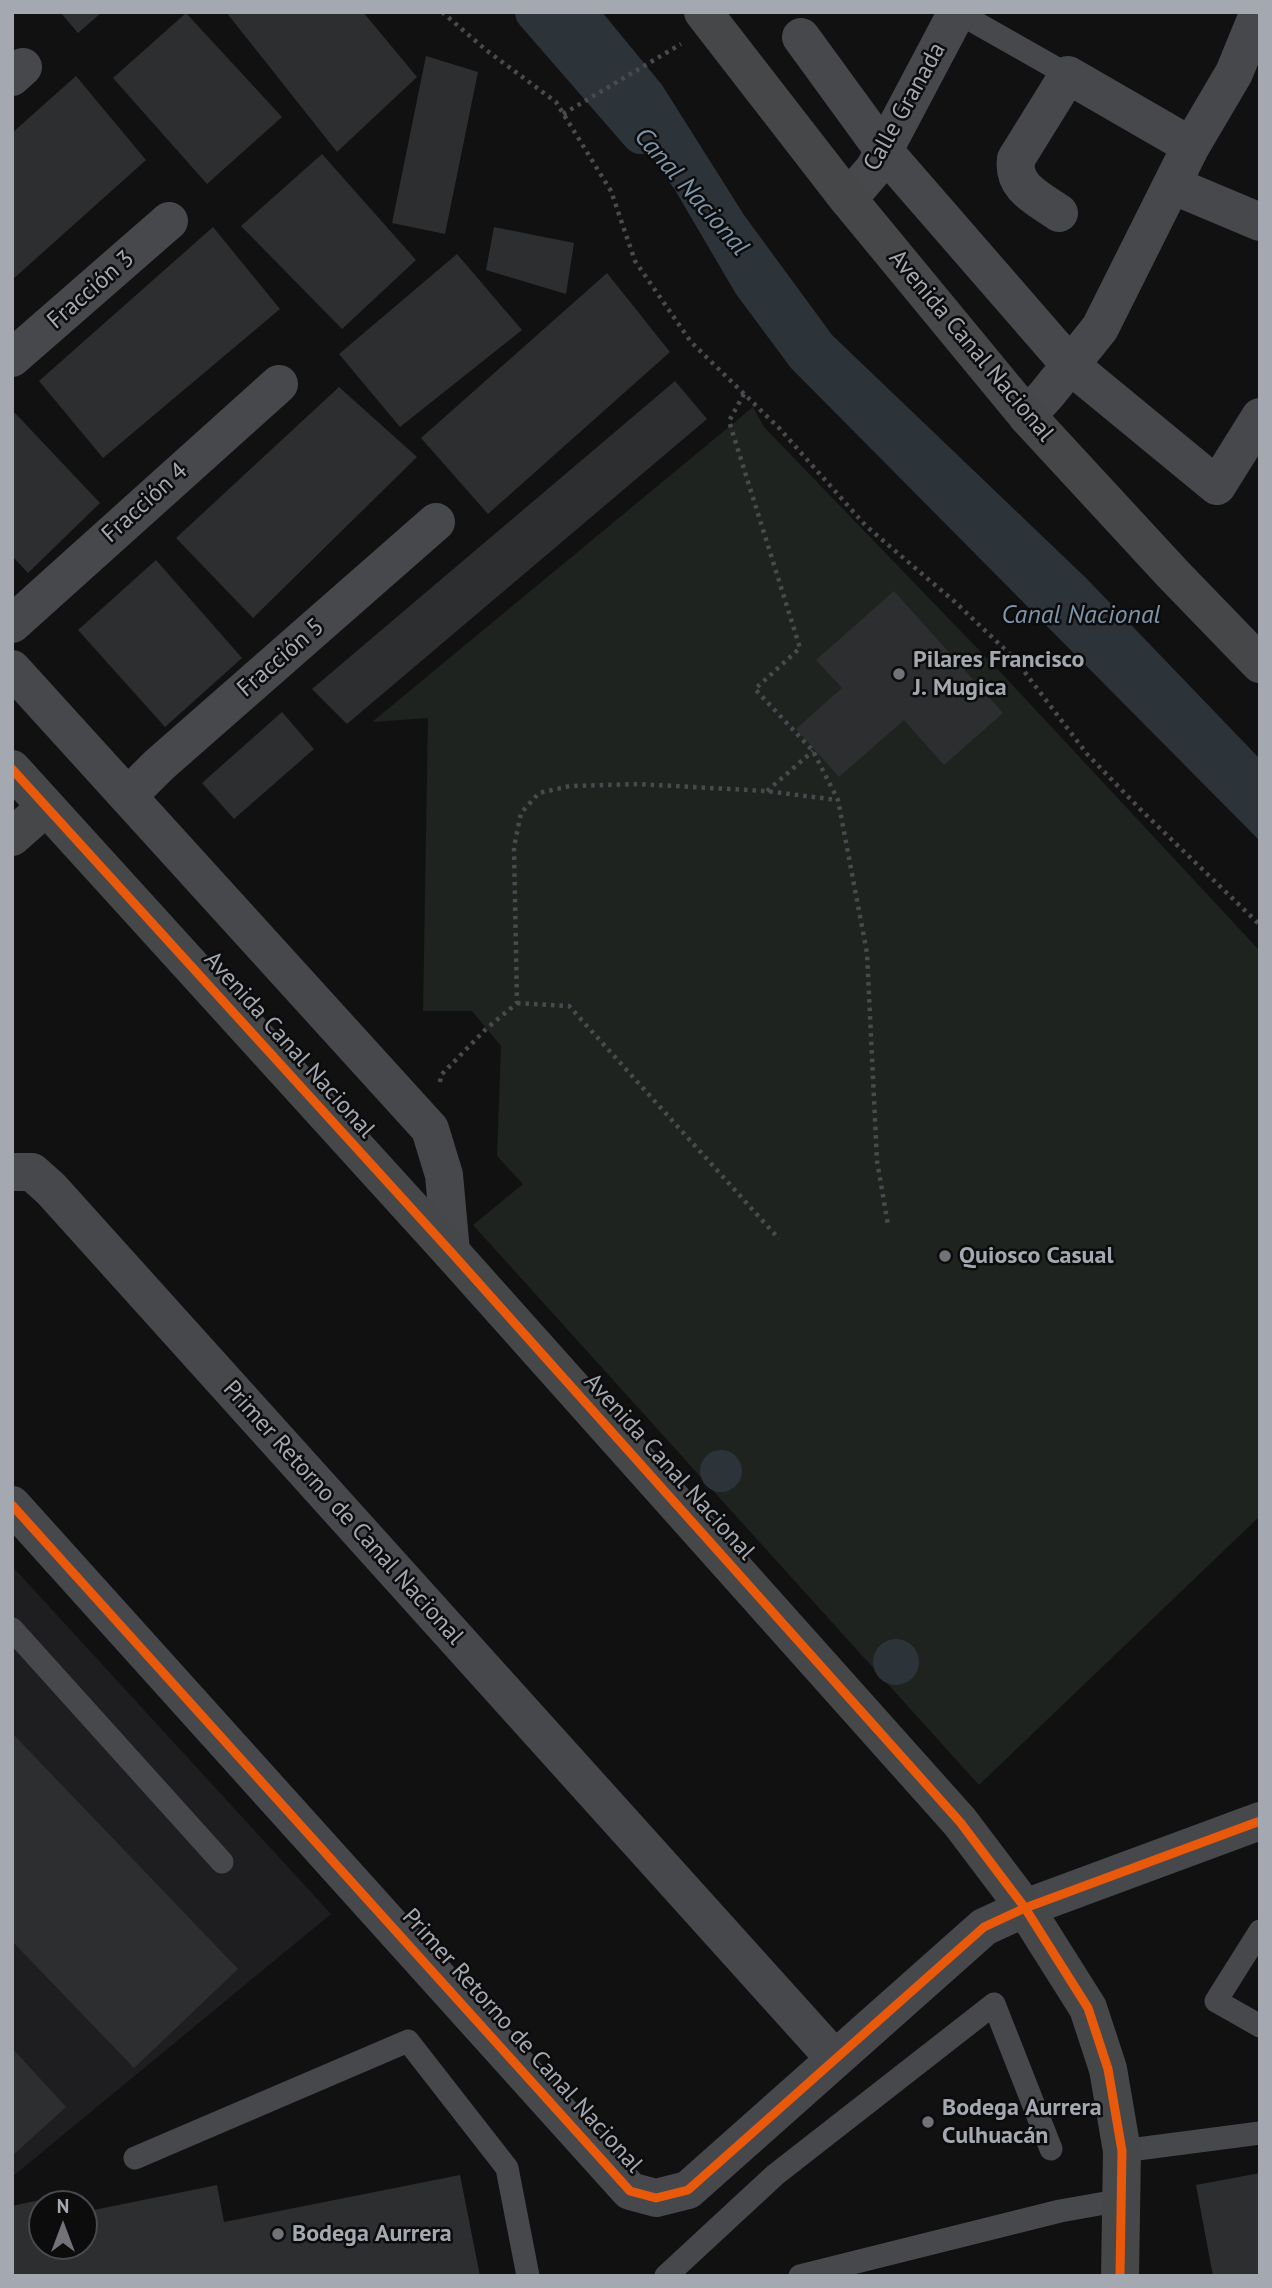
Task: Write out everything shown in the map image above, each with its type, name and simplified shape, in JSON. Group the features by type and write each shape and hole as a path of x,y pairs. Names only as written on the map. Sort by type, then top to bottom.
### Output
{"street":[{"name":"Calle Granada","path":"848,200 874,169 957,12"},
{"path":"1027,416 1100,328 1191,146 1234,74 1259,12"},
{"name":"Avenida Canal Nacional","path":"694,27 848,200 1027,416 1260,664"},
{"path":"801,37 884,150 1070,365 1217,486 1260,417"},
{"path":"1059,213 1019,183 1014,171 1016,159 1068,75 1191,146"},
{"path":"1172,185 1260,222"},
{"name":"Fracción 3","path":"12,358 169,221"},
{"name":"Fracción 4","path":"12,624 279,384"},
{"name":"Fracción 5","path":"129,795 169,756 436,522"},
{"name":"Avenida Canal Nacional","path":"12,669 430,1129 444,1175 451,1252"},
{"name":"Avenida Canal Nacional","path":"12,769 451,1252 960,1822 1025,1908 1088,2008 1108,2069 1122,2151 1121,2276"},
{"path":"12,836 46,807"},
{"name":"Primer Retorno de Canal Nacional","path":"12,1172 32,1172 51,1189 835,2059"},
{"name":"Primer Retorno de Canal Nacional","path":"12,1506 630,2191 656,2198 688,2190 984,1927 1025,1908 1260,1821"}],"lane":[{"path":"957,12 1068,75"},
{"path":"12,1629 222,1862"},
{"path":"1260,1931 1216,2001 1260,2026"},
{"path":"666,2276 775,2175 994,2004 1051,2149"},
{"path":"135,2158 408,2041 507,2168 528,2276"},
{"path":"1122,2151 1260,2133"},
{"path":"800,2276 1060,2211 1122,2200"}],"path":[{"path":"442,12 486,50 556,102 611,191 635,261 691,342 779,428 866,526 955,602 1014,658 1087,754 1260,925"},
{"path":"563,114 694,27"},
{"path":"744,394 729,421 800,648 755,688 813,751 838,800 867,953 877,1161 888,1225"},
{"path":"766,791 813,751"},
{"path":"517,1003 514,846 521,813 539,793 570,786 638,785 766,791 838,800"},
{"path":"430,1129 441,1075 486,1029 517,1003 569,1006 779,1239"}],"shaded area":[{"path":"753,407 764,427 1005,677 1260,951 1260,1516 979,1785 473,1225 523,1184 497,1156 501,1046 472,1011 423,1011 428,718 372,722"},
{"path":"12,1566 331,1914 12,2177"}],"water":[{"name":"Canal Nacional","path":"543,12 602,12 662,85 744,215 832,335 1086,578 1260,759 1260,841 791,368 736,294 675,190 588,68"},
{"path":"721,1450 736,1456 742,1471 736,1486 721,1492 706,1486 700,1471 706,1456"},
{"path":"896,1639 912,1646 919,1662 912,1678 896,1685 880,1678 873,1662 880,1646"}],"building":[{"path":"60,12 102,12 78,33"},
{"path":"226,12 363,12 417,77 337,152"},
{"path":"186,13 282,117 207,184 113,78"},
{"path":"426,56 478,72 445,234 392,223"},
{"path":"76,76 146,160 12,280 12,133"},
{"path":"322,154 416,260 342,329 241,226"},
{"path":"213,227 280,309 103,458 39,381"},
{"path":"494,227 574,243 566,294 486,270"},
{"path":"457,254 522,330 400,427 339,354"},
{"path":"607,273 670,352 488,514 421,438"},
{"path":"675,381 707,419 347,724 312,689"},
{"path":"339,387 417,457 253,618 176,538"},
{"path":"15,413 100,503 28,573 12,556 12,415"},
{"path":"156,560 242,658 165,727 78,630"},
{"name":"Pilares Francisco J. Mugica","path":"894,591 1003,713 944,765 904,720 839,777 796,729 842,688 816,660"},
{"path":"282,712 314,749 234,819 202,783"},
{"path":"12,1733 238,1969 134,2068 12,1941"},
{"path":"12,2048 66,2107 12,2156"},
{"path":"1260,2173 1260,2276 1213,2276 1196,2185"},
{"name":"Bodega Aurrera","path":"460,2175 480,2276 12,2276 12,2206 28,2203 28,2260 98,2260 98,2209 217,2185 224,2222"}],"waterway":[{"name":"Canal Nacional","path":"535,12 641,134"}],"cycle path":[{"path":"12,769 451,1252 960,1822 1025,1908 1088,2008 1108,2069 1122,2151 1120,2276"},
{"path":"12,1505 630,2191 656,2198 688,2190 984,1927 1025,1908 1260,1821"}],"place":[{"name":"Pilares Francisco J. Mugica","path":"899,674"},
{"name":"Quiosco Casual","path":"945,1256"},
{"name":"Bodega Aurrera Culhuacán","path":"928,2122"},
{"name":"Bodega Aurrera","path":"278,2234"}]}
